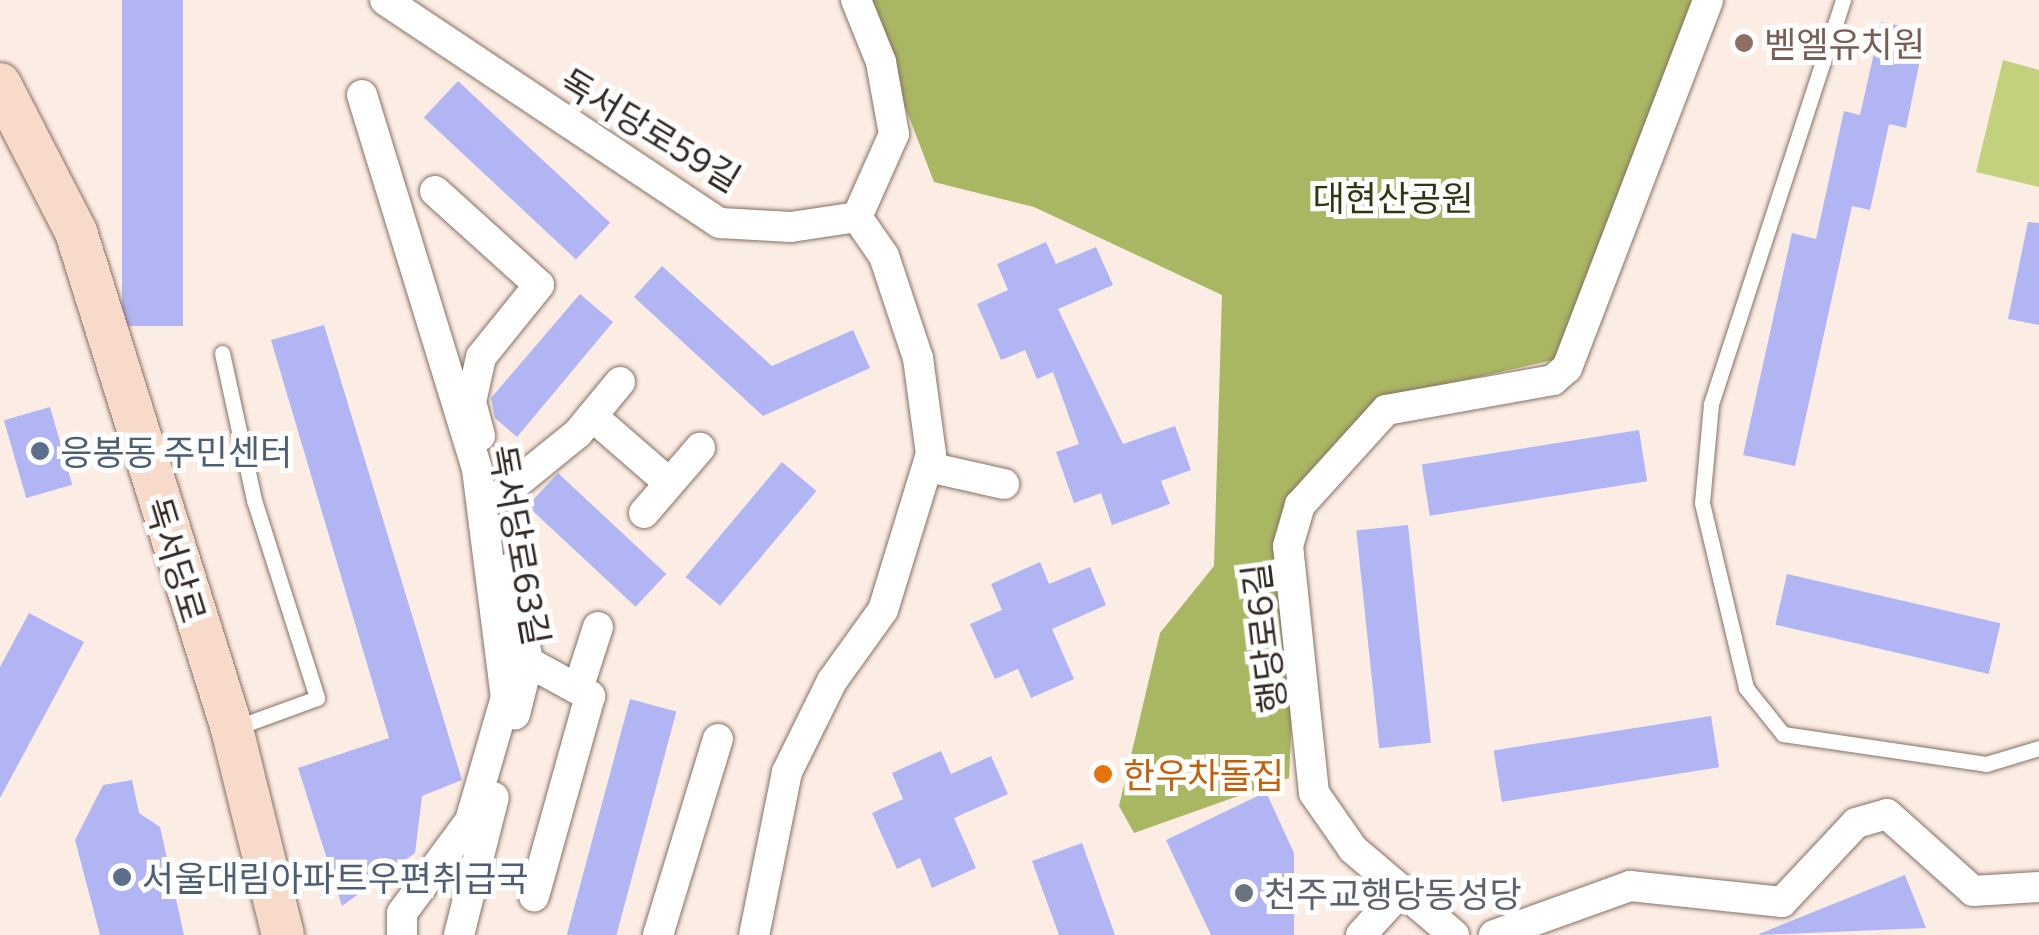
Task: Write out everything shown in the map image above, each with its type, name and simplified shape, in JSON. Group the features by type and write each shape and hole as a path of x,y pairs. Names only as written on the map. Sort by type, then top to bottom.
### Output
{"main road":[{"name":"독서당로","path":"0,84 76,232 232,729 283,935"}],"street":[{"name":"독서당로59길","path":"385,0 720,222 791,227 857,217"},
{"path":"754,935 786,772 832,680 883,610 928,467 918,358 884,256 857,217 894,134 881,62 856,0"},
{"name":"행당로6길","path":"1454,935 1353,849 1314,793 1288,546 1300,505 1386,410 1553,380 1567,368 1708,0"},
{"name":"독서당로63길","path":"362,95 477,469 506,697 470,821 402,913 402,935"},
{"path":"436,191 538,285 480,357 470,402 498,498 528,662 463,934"},
{"path":"498,498 592,416 620,382"},
{"path":"592,416 670,484"},
{"path":"644,512 700,448"},
{"path":"928,467 1004,484"},
{"path":"578,689 598,627"},
{"path":"528,662 590,696 534,896"},
{"path":"658,935 718,739"},
{"path":"1494,935 1630,886 1782,902 1856,823 1887,814 1973,891 2039,887"},
{"path":"1361,935 1400,892"}],"lane":[{"path":"1844,0 1710,404 1702,503 1746,688 1783,734 1986,764 2039,748"},
{"path":"222,353 254,500 317,698 232,729"}],"green space":[{"name":"대현산공원","path":"864,0 1692,0 1558,359 1388,397 1286,502 1273,546 1292,716 1289,778 1134,833 1119,806 1160,633 1214,566 1222,295 1034,207 934,182"},
{"path":"2003,60 2039,70 2039,187 1976,172"}],"building":[{"path":"122,0 183,0 183,326 122,326"},
{"path":"1881,22 1926,31 1906,128 1889,124 1870,210 1852,206 1795,466 1743,455 1792,233 1816,239 1844,111 1860,115"},
{"path":"458,81 610,223 576,259 424,118"},
{"path":"2028,222 2039,223 2039,325 2008,319"},
{"path":"1046,242 1056,264 1096,247 1113,285 1058,309 1123,444 1175,426 1191,470 1161,481 1170,504 1112,525 1101,493 1074,503 1056,452 1079,444 1053,372 1037,379 1025,350 1001,360 977,304 1008,290 997,264"},
{"path":"662,266 772,366 853,330 870,368 763,416 634,297"},
{"path":"580,294 613,322 517,437 495,418 491,398"},
{"path":"324,325 462,780 422,796 415,853 342,906 298,768 389,738 271,340"},
{"path":"50,407 72,485 26,498 4,420"},
{"path":"1639,430 1647,481 1430,516 1422,464"},
{"path":"782,462 816,491 720,606 686,577"},
{"path":"558,473 666,574 636,607 527,506"},
{"path":"1408,525 1431,743 1379,748 1356,530"},
{"path":"1040,562 1049,584 1090,567 1106,605 1052,629 1074,679 1031,698 1018,669 995,679 970,624 1002,610 991,584"},
{"path":"1787,574 2000,623 1989,674 1775,625"},
{"path":"29,613 84,642 0,798 0,667"},
{"path":"630,699 676,711 616,935 567,935"},
{"path":"1711,716 1719,767 1502,802 1494,750"},
{"path":"941,751 951,774 991,756 1008,794 954,818 976,868 932,888 920,858 897,869 872,813 903,799 892,773"},
{"path":"132,780 139,813 160,827 184,935 100,935 75,840 103,785"},
{"path":"1266,792 1294,853 1294,935 1211,935 1166,840"},
{"path":"1082,843 1115,935 1059,935 1032,861"},
{"path":"1905,875 1926,928 1759,935 1759,934"}],"place":[{"name":"벧엘유치원","path":"1744,43"},
{"name":"응봉동 주민센터","path":"40,451"},
{"name":"한우차돌집","path":"1103,774"},
{"name":"서울대림아파트우편취급국","path":"122,877"},
{"name":"천주교행당동성당","path":"1244,893"}]}
